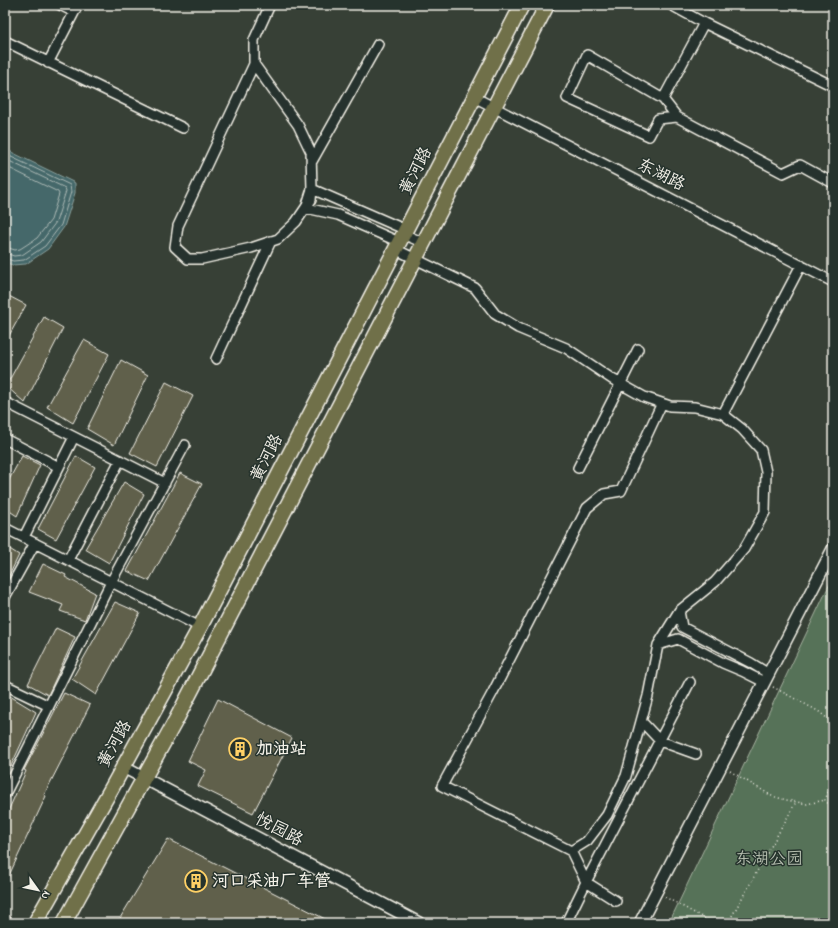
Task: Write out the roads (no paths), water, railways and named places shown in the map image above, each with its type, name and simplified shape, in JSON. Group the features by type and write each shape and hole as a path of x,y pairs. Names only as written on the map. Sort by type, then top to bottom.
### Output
{"main road":[{"name":"黄河路","path":"35,923 200,627 522,5"},
{"path":"64,923 177,718 547,5"}],"street":[{"path":"48,63 76,8 60,5"},
{"path":"254,64 298,125 310,152 312,189 311,200 296,222 278,239 251,248 202,260 188,259 175,247 178,226 254,64 254,40 270,5"},
{"path":"671,5 704,23 833,86"},
{"path":"663,99 704,23"},
{"path":"5,41 183,128"},
{"path":"311,163 378,44"},
{"path":"677,117 658,119 650,136 567,98 587,54 663,99 677,117 783,173 800,166 833,183"},
{"name":"东湖路","path":"474,97 833,282"},
{"path":"312,189 401,239 415,259 475,288 495,314 518,328 566,348 621,384 644,397 670,406 696,407 723,414 742,429 761,450 766,472 765,512 744,549 715,582 679,611 658,644 648,696 626,776 607,815 587,841 571,851"},
{"path":"306,208 338,215 401,239 424,243"},
{"path":"216,359 271,241"},
{"path":"723,414 801,265"},
{"path":"578,468 638,349"},
{"path":"5,402 165,483"},
{"path":"616,901 586,882 571,851 442,786 493,692 587,508 604,494 621,491 662,403"},
{"path":"24,538 74,437"},
{"path":"5,439 59,467"},
{"path":"5,794 111,582 186,445"},
{"path":"68,560 120,460"},
{"path":"5,528 200,627"},
{"path":"5,597 35,543"},
{"path":"640,923 833,549"},
{"path":"679,611 682,627 751,663 766,678"},
{"path":"658,644 678,639 723,663 742,671 766,678"},
{"path":"566,923 690,682"},
{"path":"5,685 49,706"},
{"path":"644,724 660,741 696,754"},
{"name":"悦园路","path":"123,767 419,923"}],"water":[{"path":"5,149 75,183 75,193 64,227 48,249 26,264 12,265 5,262"}],"place":[{"name":"加油站","path":"240,749"},
{"name":"河口采油厂车管","path":"196,881"}],"park label":[{"name":"东湖公园","path":"769,859"}]}
